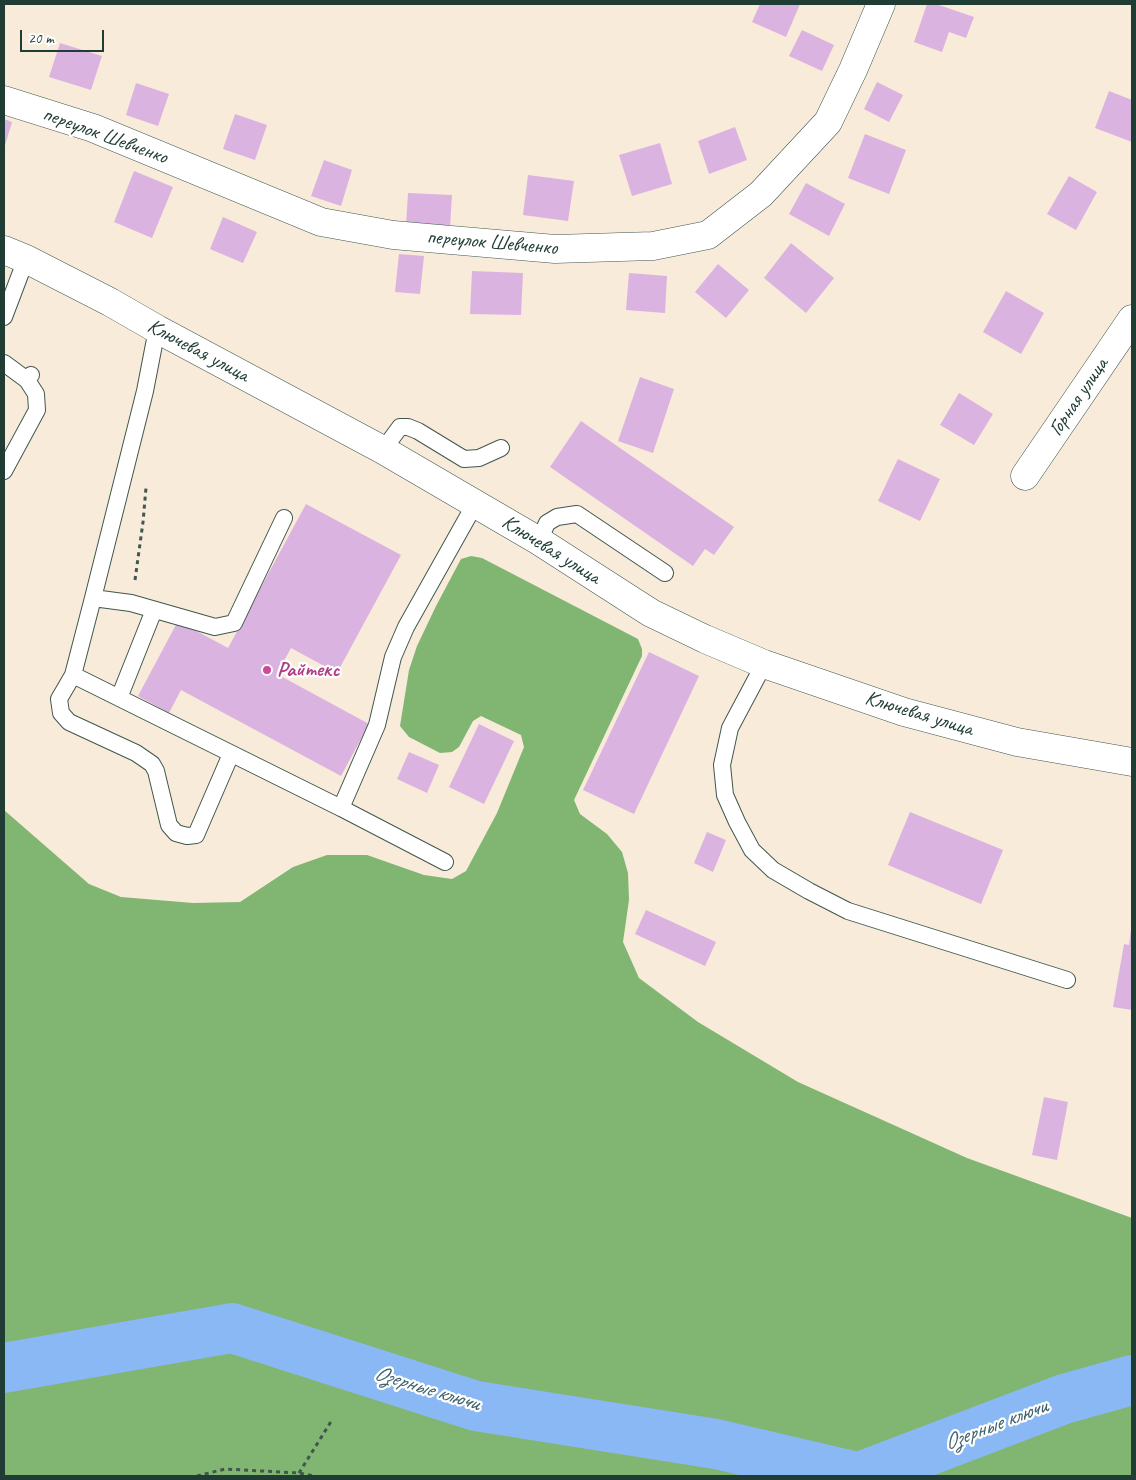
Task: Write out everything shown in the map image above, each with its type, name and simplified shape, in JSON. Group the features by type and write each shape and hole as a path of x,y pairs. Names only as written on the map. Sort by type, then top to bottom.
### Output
{"street":[{"name":"переулок Шевченко","path":"4,100 92,128 321,222 394,235 556,249 653,246 708,235 761,194 828,122 882,4"},
{"name":"Ключевая улица","path":"15,255 110,302 384,450 539,541 651,613 705,639 764,664 904,712 1017,742 1132,762"},
{"name":"Горная улица","path":"1025,476 1132,319"}],"lane":[{"path":"4,317 15,255"},
{"path":"157,329 145,391 93,598 72,676 59,700 61,713 70,722 136,753 152,764 156,771 169,825 176,833 186,836 196,834 230,754"},
{"path":"4,363 29,377 36,394 37,410 4,471"},
{"path":"384,450 400,427 408,427 418,431 464,459 479,458 501,448"},
{"path":"341,808 377,725 393,658 406,627 475,504"},
{"path":"539,541 547,523 557,517 577,514 665,573"},
{"path":"93,598 131,603 215,627 234,623 284,518"},
{"path":"119,698 154,610"},
{"path":"764,664 730,728 722,765 725,795 752,850 773,870 848,911 1066,980"},
{"path":"72,676 341,808 445,862"}],"path":[{"path":"299,1473 332,1420"},
{"path":"197,1476 225,1469 299,1473 315,1476"}],"green space":[{"path":"471,556 482,558 638,639 642,649 642,656 574,800 580,814 607,834 622,852 628,873 629,900 623,942 639,978 698,1022 798,1082 967,1158 1132,1218 1132,1476 4,1476 4,810 89,884 121,897 193,903 240,902 293,867 327,855 367,855 424,875 452,879 466,871 497,813 524,747 521,735 481,716 473,721 459,747 452,752 440,753 409,737 400,726 409,670 417,646 461,559"}],"building":[{"path":"760,4 800,4 786,37 752,22"},
{"path":"927,4 936,4 974,17 966,38 949,32 942,52 914,42"},
{"path":"802,30 834,45 822,71 789,56"},
{"path":"60,43 102,56 91,90 49,77"},
{"path":"877,82 903,95 889,122 864,109"},
{"path":"136,83 169,94 158,126 126,115"},
{"path":"1109,91 1132,100 1132,142 1095,128"},
{"path":"235,114 267,125 255,160 223,149"},
{"path":"4,119 12,122 4,149"},
{"path":"735,127 747,160 709,174 698,141"},
{"path":"865,134 906,150 889,194 848,178"},
{"path":"660,143 672,184 632,196 619,155"},
{"path":"324,160 352,170 341,206 311,196"},
{"path":"134,171 173,187 152,238 114,222"},
{"path":"528,175 574,181 568,221 523,215"},
{"path":"1069,176 1097,192 1076,230 1047,214"},
{"path":"806,183 845,204 829,236 789,214"},
{"path":"408,193 452,195 450,227 406,225"},
{"path":"223,217 257,232 243,263 210,249"},
{"path":"791,243 834,278 806,313 764,278"},
{"path":"399,254 424,256 420,294 395,292"},
{"path":"718,264 749,290 726,318 695,292"},
{"path":"472,271 523,273 521,315 470,314"},
{"path":"629,273 667,276 665,313 626,310"},
{"path":"1006,291 1044,313 1021,354 983,332"},
{"path":"640,377 674,389 653,453 618,441"},
{"path":"959,393 993,414 974,445 940,425"},
{"path":"581,421 734,527 714,555 705,549 693,566 550,467"},
{"path":"898,459 940,479 920,521 878,501"},
{"path":"306,504 401,555 337,673 291,648 277,674 369,724 341,776 181,690 169,713 138,696 178,621 228,648"},
{"path":"649,652 699,676 634,814 583,790"},
{"path":"479,724 514,741 484,804 449,787"},
{"path":"409,752 439,765 427,793 397,779"},
{"path":"910,812 1003,850 981,904 888,865"},
{"path":"707,832 726,840 713,872 694,863"},
{"path":"646,910 716,942 705,966 635,934"},
{"path":"1131,929 1132,1010 1113,1007 1124,944 1129,945"},
{"path":"1044,1097 1068,1102 1057,1160 1032,1155"}],"waterway":[{"name":"Озерные ключи","path":"4,1368 232,1328 476,1406 716,1444 853,1476"},
{"name":"Озерные ключи","path":"862,1476 1064,1399 1132,1380"}],"place":[{"name":"Райтекс","path":"267,670"}]}
